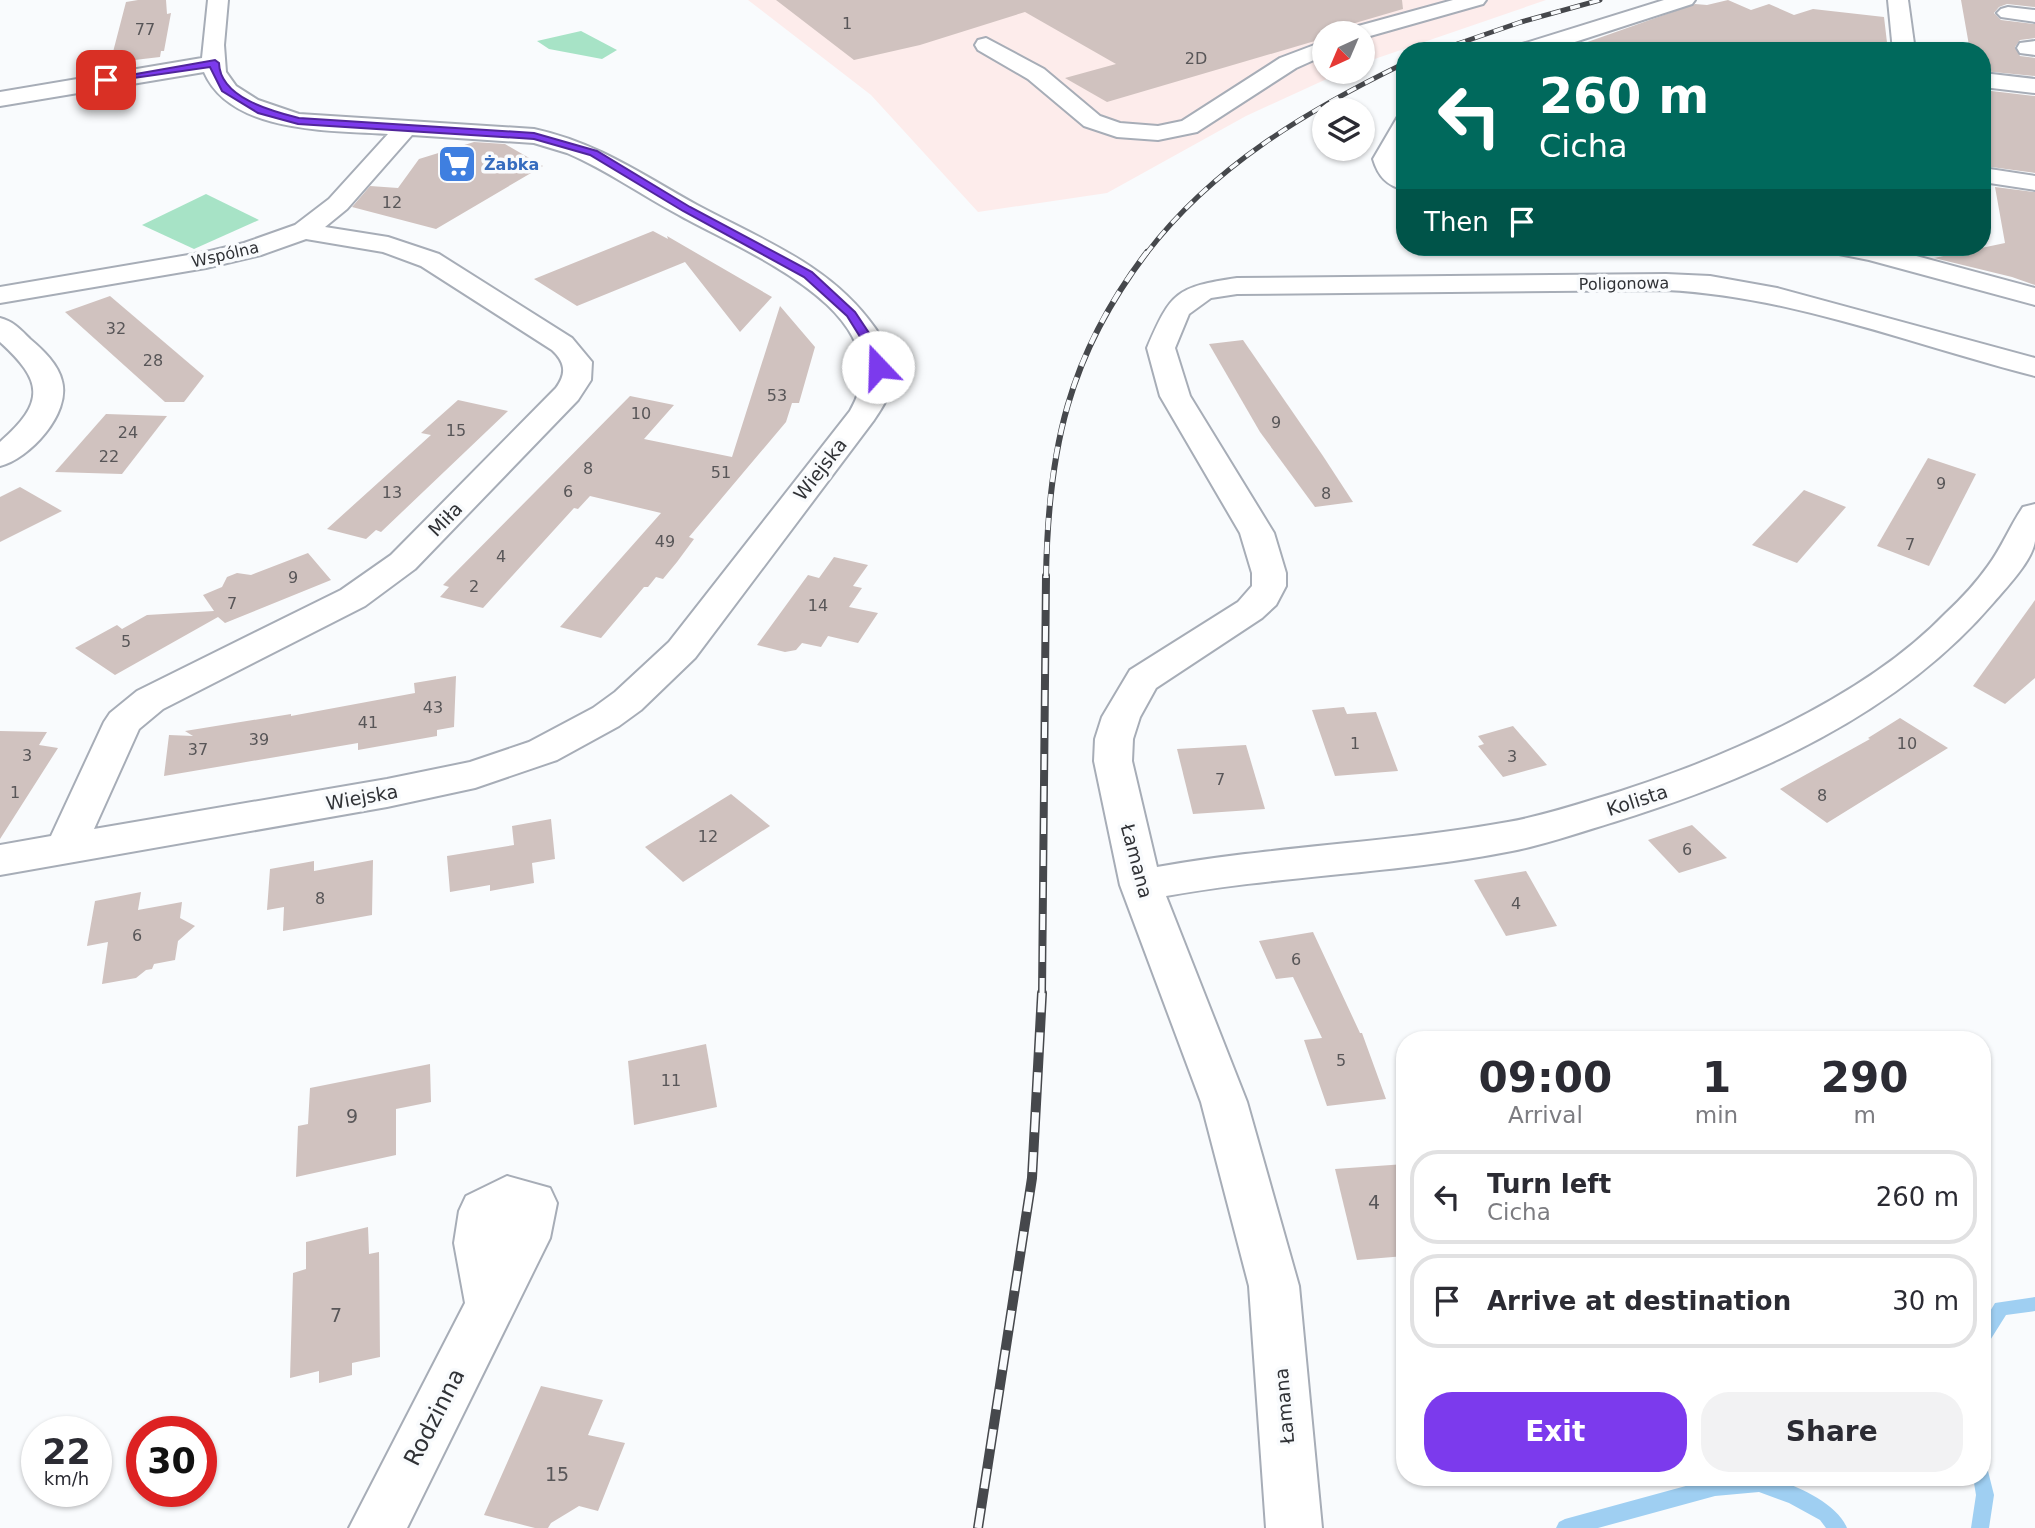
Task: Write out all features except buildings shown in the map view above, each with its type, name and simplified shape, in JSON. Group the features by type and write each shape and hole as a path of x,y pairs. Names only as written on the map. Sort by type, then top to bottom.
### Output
{"street":[{"path":"0,99 215,63 218,0"},
{"path":"1376,28 1476,0"},
{"path":"1552,42 1685,0"},
{"path":"1898,0 1903,42"},
{"path":"2008,13 2035,16"},
{"path":"986,45 1036,74 1092,121 1117,130 1158,133 1189,127 1288,63 1312,53"},
{"name":"Wiejska","path":"0,860 434,784 522,759 576,734 628,701 682,650 863,414 878,380 873,348 862,329 836,298 789,262 687,209 594,153 534,136 298,121 262,111 225,89 215,71 215,63"},
{"path":"1991,81 2035,86"},
{"name":"Wspólna","path":"0,295 206,260 252,249 304,230 338,204 406,128"},
{"path":"1396,136 1385,159 1390,172 1396,176"},
{"path":"1991,176 2035,183"},
{"name":"Miła","path":"65,849 123,722 166,691 353,598 386,576 567,394 579,376 577,358 562,344 430,260 388,245 304,230"},
{"path":"1886,256 2035,298"},
{"name":"Poligonowa","path":"1203,292 1237,286 1666,282 1710,284 1777,296 2035,367"},
{"name":"Łamana","path":"1203,292 1177,310 1161,348 1175,396 1257,533 1269,573 1269,586 1264,597 1250,610 1143,679 1130,695 1112,749 1141,885 1224,1102 1274,1286 1294,1528"},
{"path":"0,326 42,369 48,392 44,409 32,428 0,457"},
{"name":"Kolista","path":"1141,885 1248,867 1375,856 1505,838 1618,807 1721,771 1807,728 1884,682 1947,635 1992,587 2026,535 2035,513"},
{"name":"Rodzinna","path":"377,1528 491,1305"}],"shaded area":[{"path":"748,0 1546,0 1424,42 1396,42 1396,52 1376,59 1376,21 1312,21 1312,84 1316,84 1246,116 1107,193 978,212 871,95"}],"green space":[{"path":"581,31 617,50 602,59 549,49 537,41"},
{"path":"206,194 259,220 194,249 142,225"}],"waterway":[{"path":"1991,1324 2001,1308 2035,1304"},
{"path":"1565,1528 1726,1486"},
{"path":"1767,1486 1794,1496 1826,1514 1838,1528"},
{"path":"1980,1528 1985,1495 1984,1486"}],"railway":[{"path":"1463,42 1521,22 1600,0"},
{"path":"1146,254 1172,222 1201,194 1264,143 1333,100 1396,68"},
{"path":"1046,578 1052,487 1068,406 1098,329 1147,252"},
{"path":"1042,994 1046,576"},
{"path":"978,1528 1032,1178 1042,993"}],"place":[{"name":"Żabka","path":"457,164"}],"route":[{"path":"106,80 215,63 215,71 225,89 262,111 298,121 534,136 594,153 687,209 789,262 823,286 862,329 873,348 878,367"}]}
